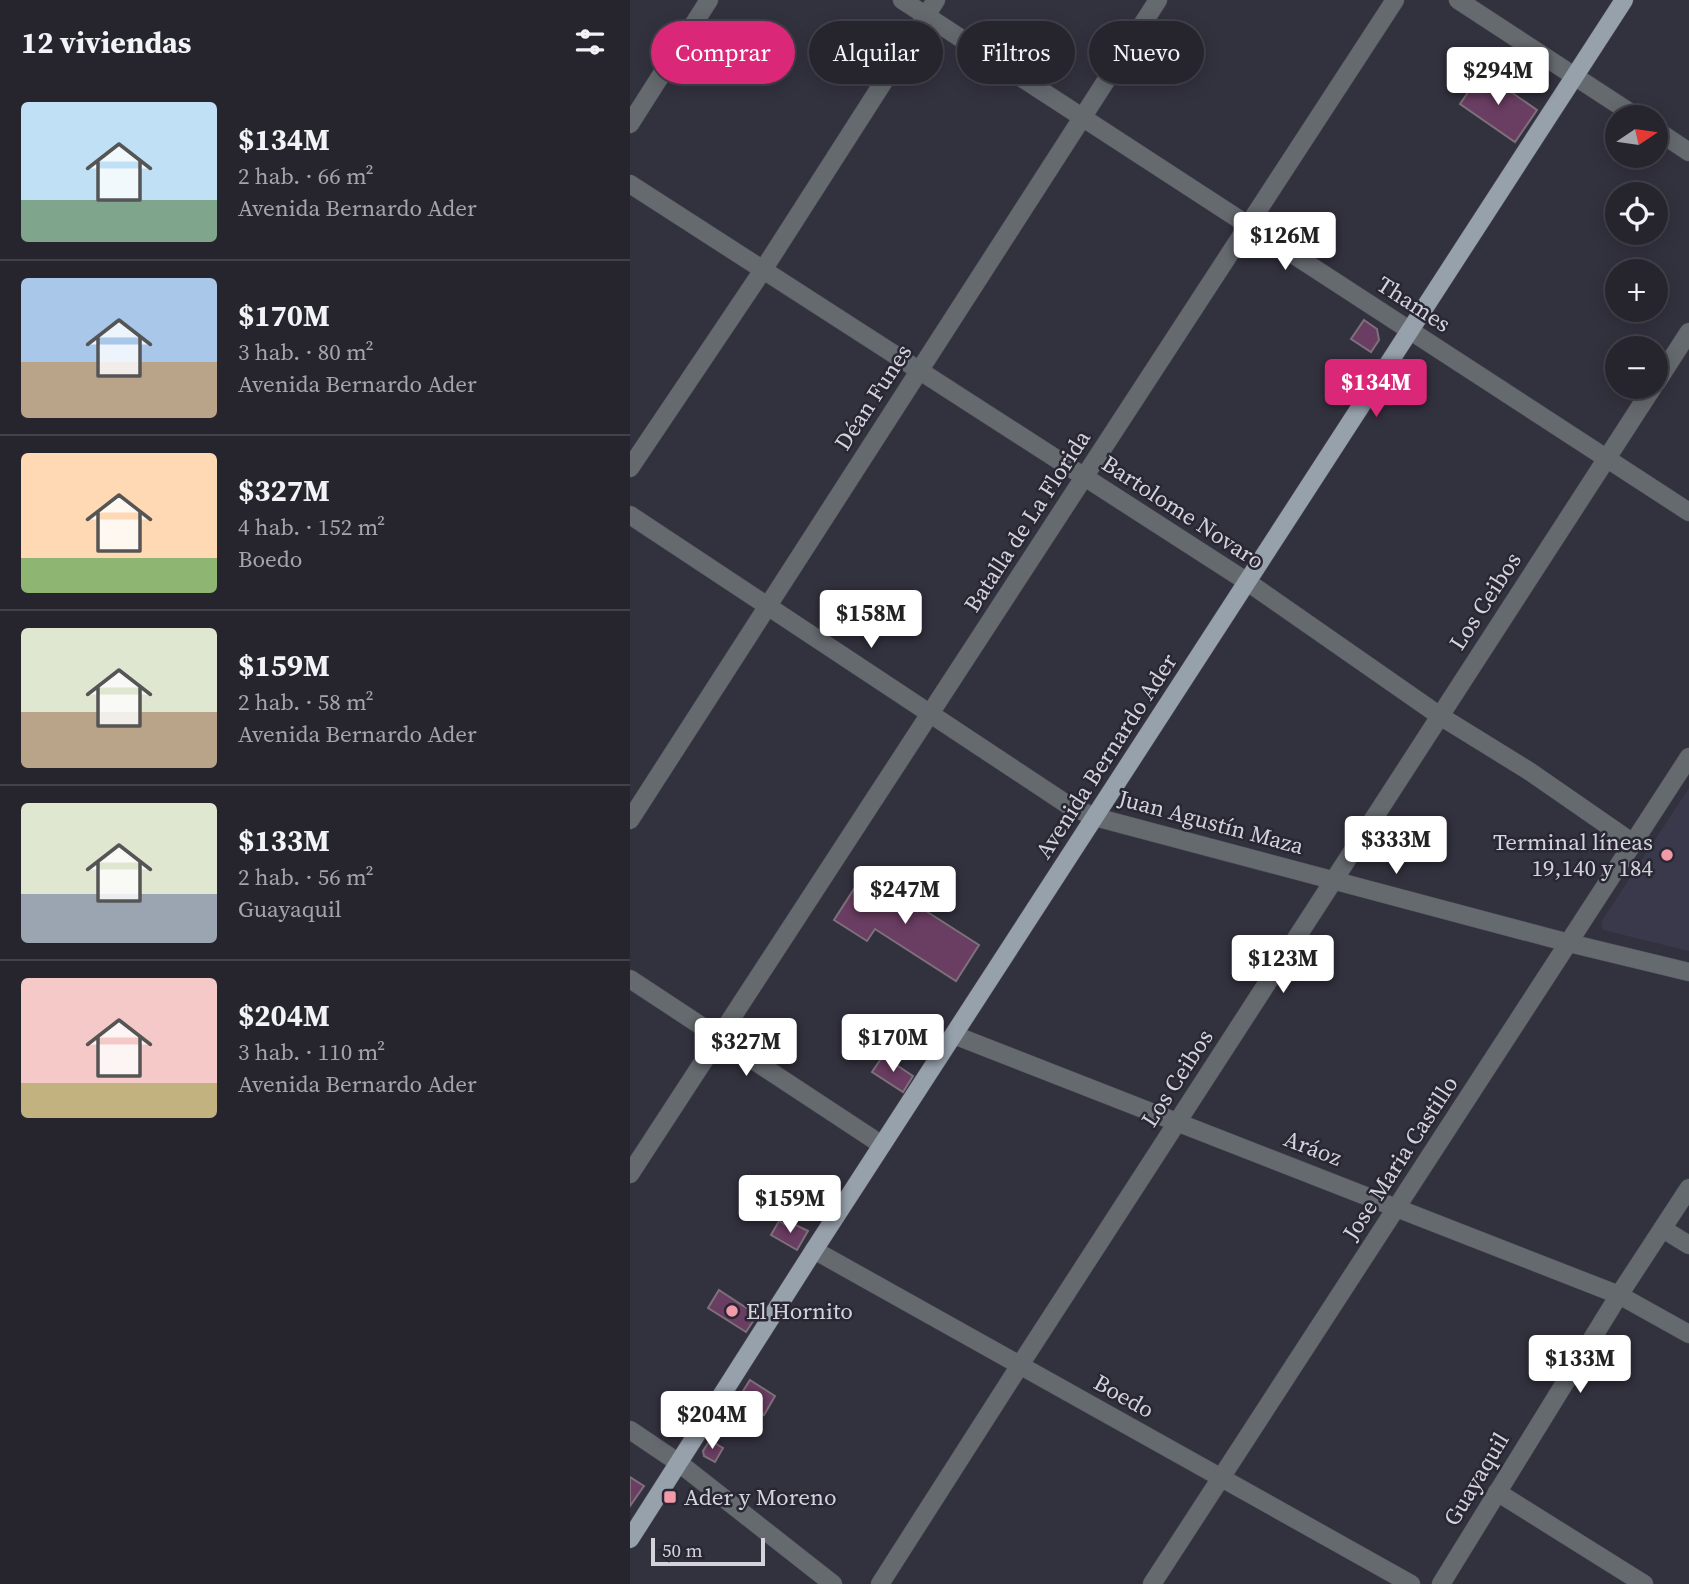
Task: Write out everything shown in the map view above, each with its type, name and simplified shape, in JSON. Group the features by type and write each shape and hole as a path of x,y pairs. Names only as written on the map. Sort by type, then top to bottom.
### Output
{"main road":[{"name":"Avenida Bernardo Ader","path":"630,1539 814,1250 1625,0"}],"street":[{"path":"630,124 709,0"},
{"name":"Thames","path":"902,0 1689,512"},
{"path":"630,468 763,270 936,0"},
{"name":"Déan Funes","path":"630,820 1158,0"},
{"name":"Batalla de La Florida","path":"630,1174 1395,0"},
{"path":"1458,0 1619,105"},
{"path":"1668,138 1689,152"},
{"name":"Bartolome Novaro","path":"630,184 1249,583 1440,716 1528,771 1633,843"},
{"name":"Los Ceibos","path":"1668,364 1689,332"},
{"name":"Los Ceibos","path":"880,1584 1645,399"},
{"name":"Juan Agustín Maza","path":"630,515 1068,805 1095,817 1569,943 1689,972"},
{"name":"Jose Maria Castillo","path":"1152,1584 1689,757"},
{"path":"630,979 882,1145"},
{"name":"Aráoz","path":"954,1035 1619,1295 1689,1334"},
{"name":"Guayaquil","path":"1441,1584 1619,1295 1689,1188"},
{"path":"1663,1229 1689,1245"},
{"name":"Boedo","path":"814,1250 1411,1584"},
{"path":"630,1430 679,1463 832,1584"},
{"path":"1497,1492 1644,1584"}],"shaded area":[{"name":"Terminal líneas 19,140 y 184","path":"1689,788 1689,951 1603,930 1601,922"}],"building":[{"path":"1482,72 1537,110 1515,142 1460,104"},
{"path":"1364,320 1377,329 1379,340 1371,352 1351,339"},
{"path":"865,872 979,945 956,981 875,929 867,941 834,920"},
{"path":"883,1056 913,1076 903,1092 872,1072"},
{"path":"779,1221 793,1229 796,1225 808,1231 797,1250 771,1235"},
{"name":"El Hornito","path":"719,1290 757,1315 746,1332 708,1308"},
{"path":"750,1380 775,1396 764,1415 738,1399"},
{"path":"710,1440 723,1448 715,1462 704,1456 703,1451"},
{"path":"630,1477 644,1486 630,1506"}],"place":[{"name":"Terminal líneas 19,140 y 184","path":"1667,855"},
{"name":"El Hornito","path":"732,1311"},
{"name":"Ader y Moreno","path":"670,1497"}]}
